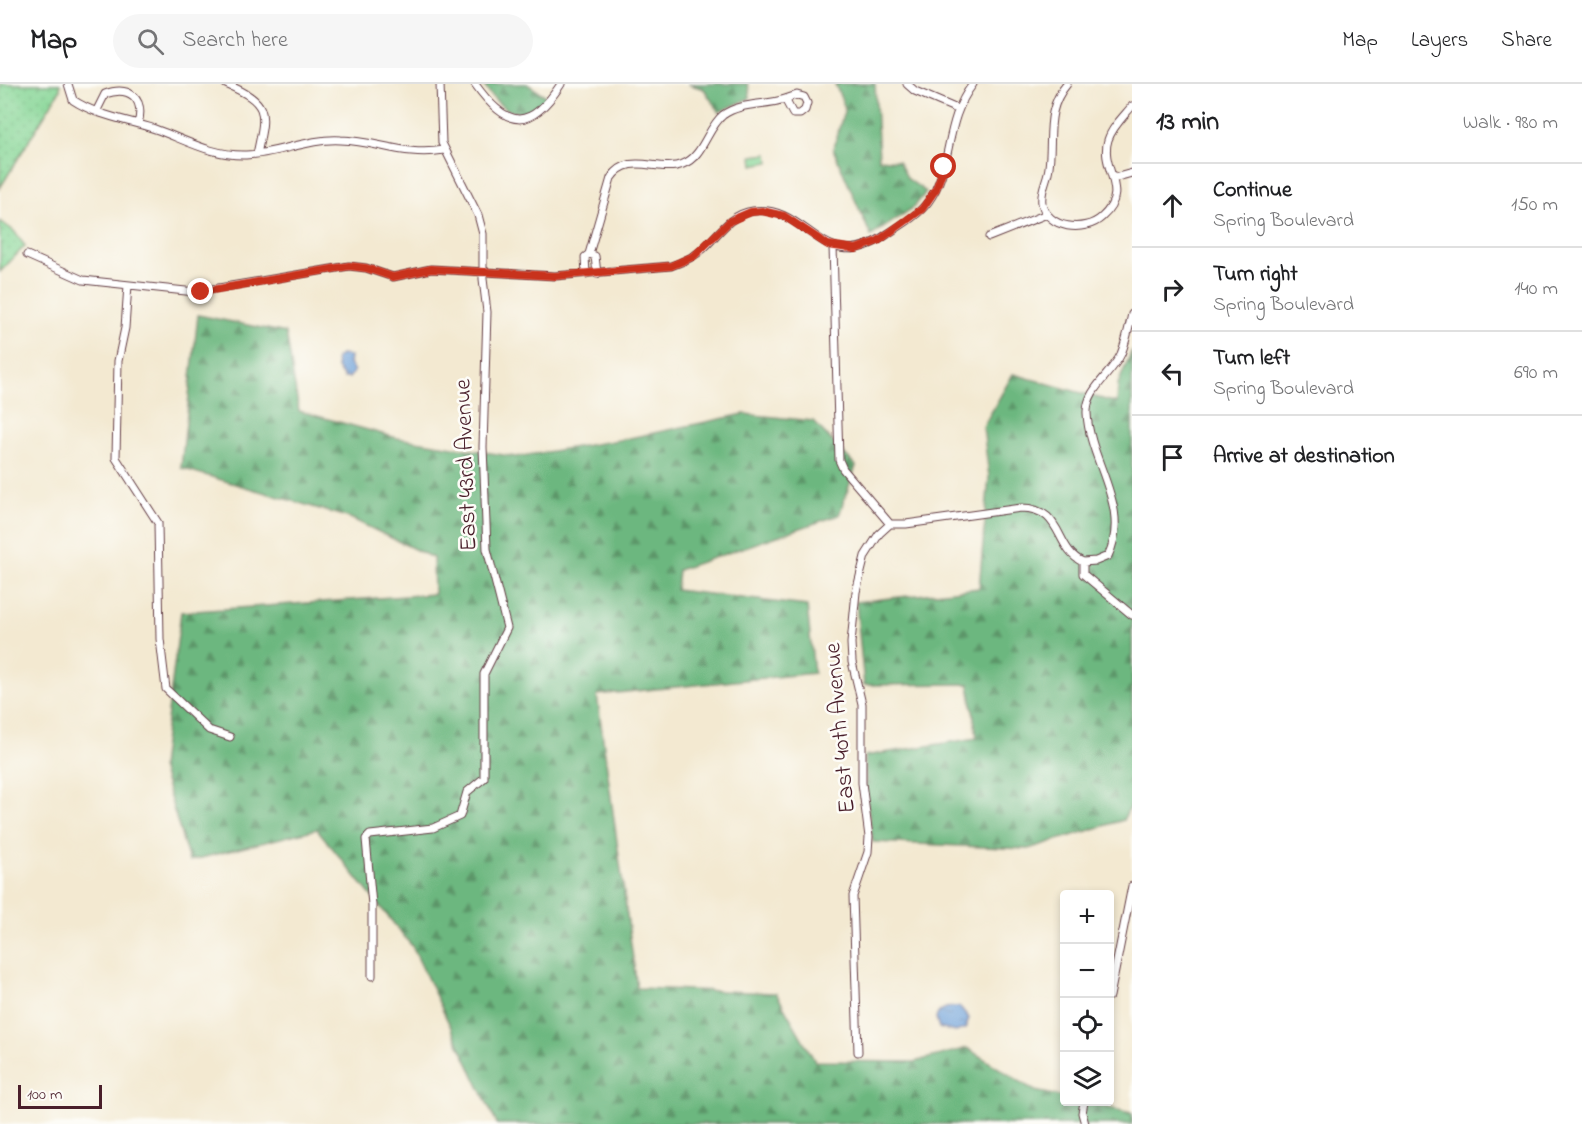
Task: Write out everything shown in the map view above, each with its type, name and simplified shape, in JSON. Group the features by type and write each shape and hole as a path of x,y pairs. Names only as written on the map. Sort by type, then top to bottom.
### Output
{"street":[{"path":"68,84 73,100 96,111 210,151 256,154 313,141 339,140 416,153 444,150"},
{"path":"226,84 243,93 263,111 264,117 256,154"},
{"name":"East 43rd Avenue","path":"372,976 372,905 366,839 370,835 433,828 456,819 463,811 467,792 484,778 484,674 507,628 487,549 483,447 487,312 482,225 444,150 440,132 441,84"},
{"path":"475,84 498,112 519,118 540,112 561,84"},
{"path":"907,84 915,91 957,109"},
{"path":"27,255 77,278 201,292 349,266 366,268 393,277 431,269 555,276 671,266 704,248 730,221 751,212 774,212 833,246 856,249 868,246 922,209 936,189 944,167 957,109 973,84"},
{"path":"1067,84 1051,114 1050,166 1042,198 1047,214 1070,226 1084,226 1096,221 1106,212 1114,199 1114,178 1108,162 1108,140 1132,106"},
{"path":"96,111 105,94 120,91 128,93 139,102 141,109 138,124"},
{"path":"586,274 585,258 589,254 611,178 616,171 622,166 638,163 682,165 693,157 714,124 728,113 746,105 768,105 785,99"},
{"path":"1114,178 1132,173"},
{"path":"989,237 1014,225 1047,214"},
{"path":"833,246 839,460 843,469 890,524 1034,508 1043,511 1075,558 1083,562 1096,561 1108,556 1119,532 1119,501 1095,444 1088,420 1087,406 1092,393 1121,355 1132,314"},
{"path":"589,254 595,256 597,274"},
{"path":"128,285 125,328 118,361 116,458 152,510 159,529 160,639 166,688 209,730 230,737"},
{"path":"882,517 882,531"},
{"name":"East 40th Avenue","path":"858,1052 853,896 869,842 862,783 862,704 852,662 851,644 861,569 872,544 890,524"},
{"path":"1083,562 1081,568 1083,574 1132,615"},
{"path":"1114,976 1132,886"},
{"path":"1083,1106 1082,1113 1085,1124"}],"green space":[{"path":"0,84 60,84 60,90 0,188"},
{"path":"483,84 527,84 549,98 530,111 513,112 497,102"},
{"path":"688,84 748,84 750,98 719,112 704,89"},
{"path":"835,84 875,84 879,159 898,161 908,179 926,192 914,207 871,236 833,149 845,108"},
{"path":"768,154 769,162 753,165 752,156"},
{"path":"0,221 14,231 25,246 0,272"},
{"path":"198,315 286,333 299,411 397,438 516,457 625,439 744,414 813,421 856,466 839,515 678,570 676,590 807,606 814,673 597,695 637,988 776,993 815,1061 914,1062 967,1048 1035,1091 1060,1096 1060,1106 1100,1106 1132,1113 1132,1124 497,1124 412,946 317,829 189,861 161,767 181,612 434,594 433,558 350,518 181,468"},
{"path":"1132,350 1132,803 1123,820 1028,849 873,842 866,796 865,756 977,738 969,684 864,685 856,602 979,588 989,477 983,427 1013,374 1117,403 1118,384"}],"water":[{"path":"341,355 350,356 349,364 354,371 349,378 344,378 337,368 336,358"},
{"path":"949,1007 960,1007 969,1018 966,1028 956,1032 939,1028 936,1018 942,1010"}],"route":[{"path":"201,292 349,266 366,268 393,277 431,269 555,276 671,266 694,256 729,222 741,215 762,211 784,216 828,245 856,249 878,241 922,209 936,189 944,167"}]}
